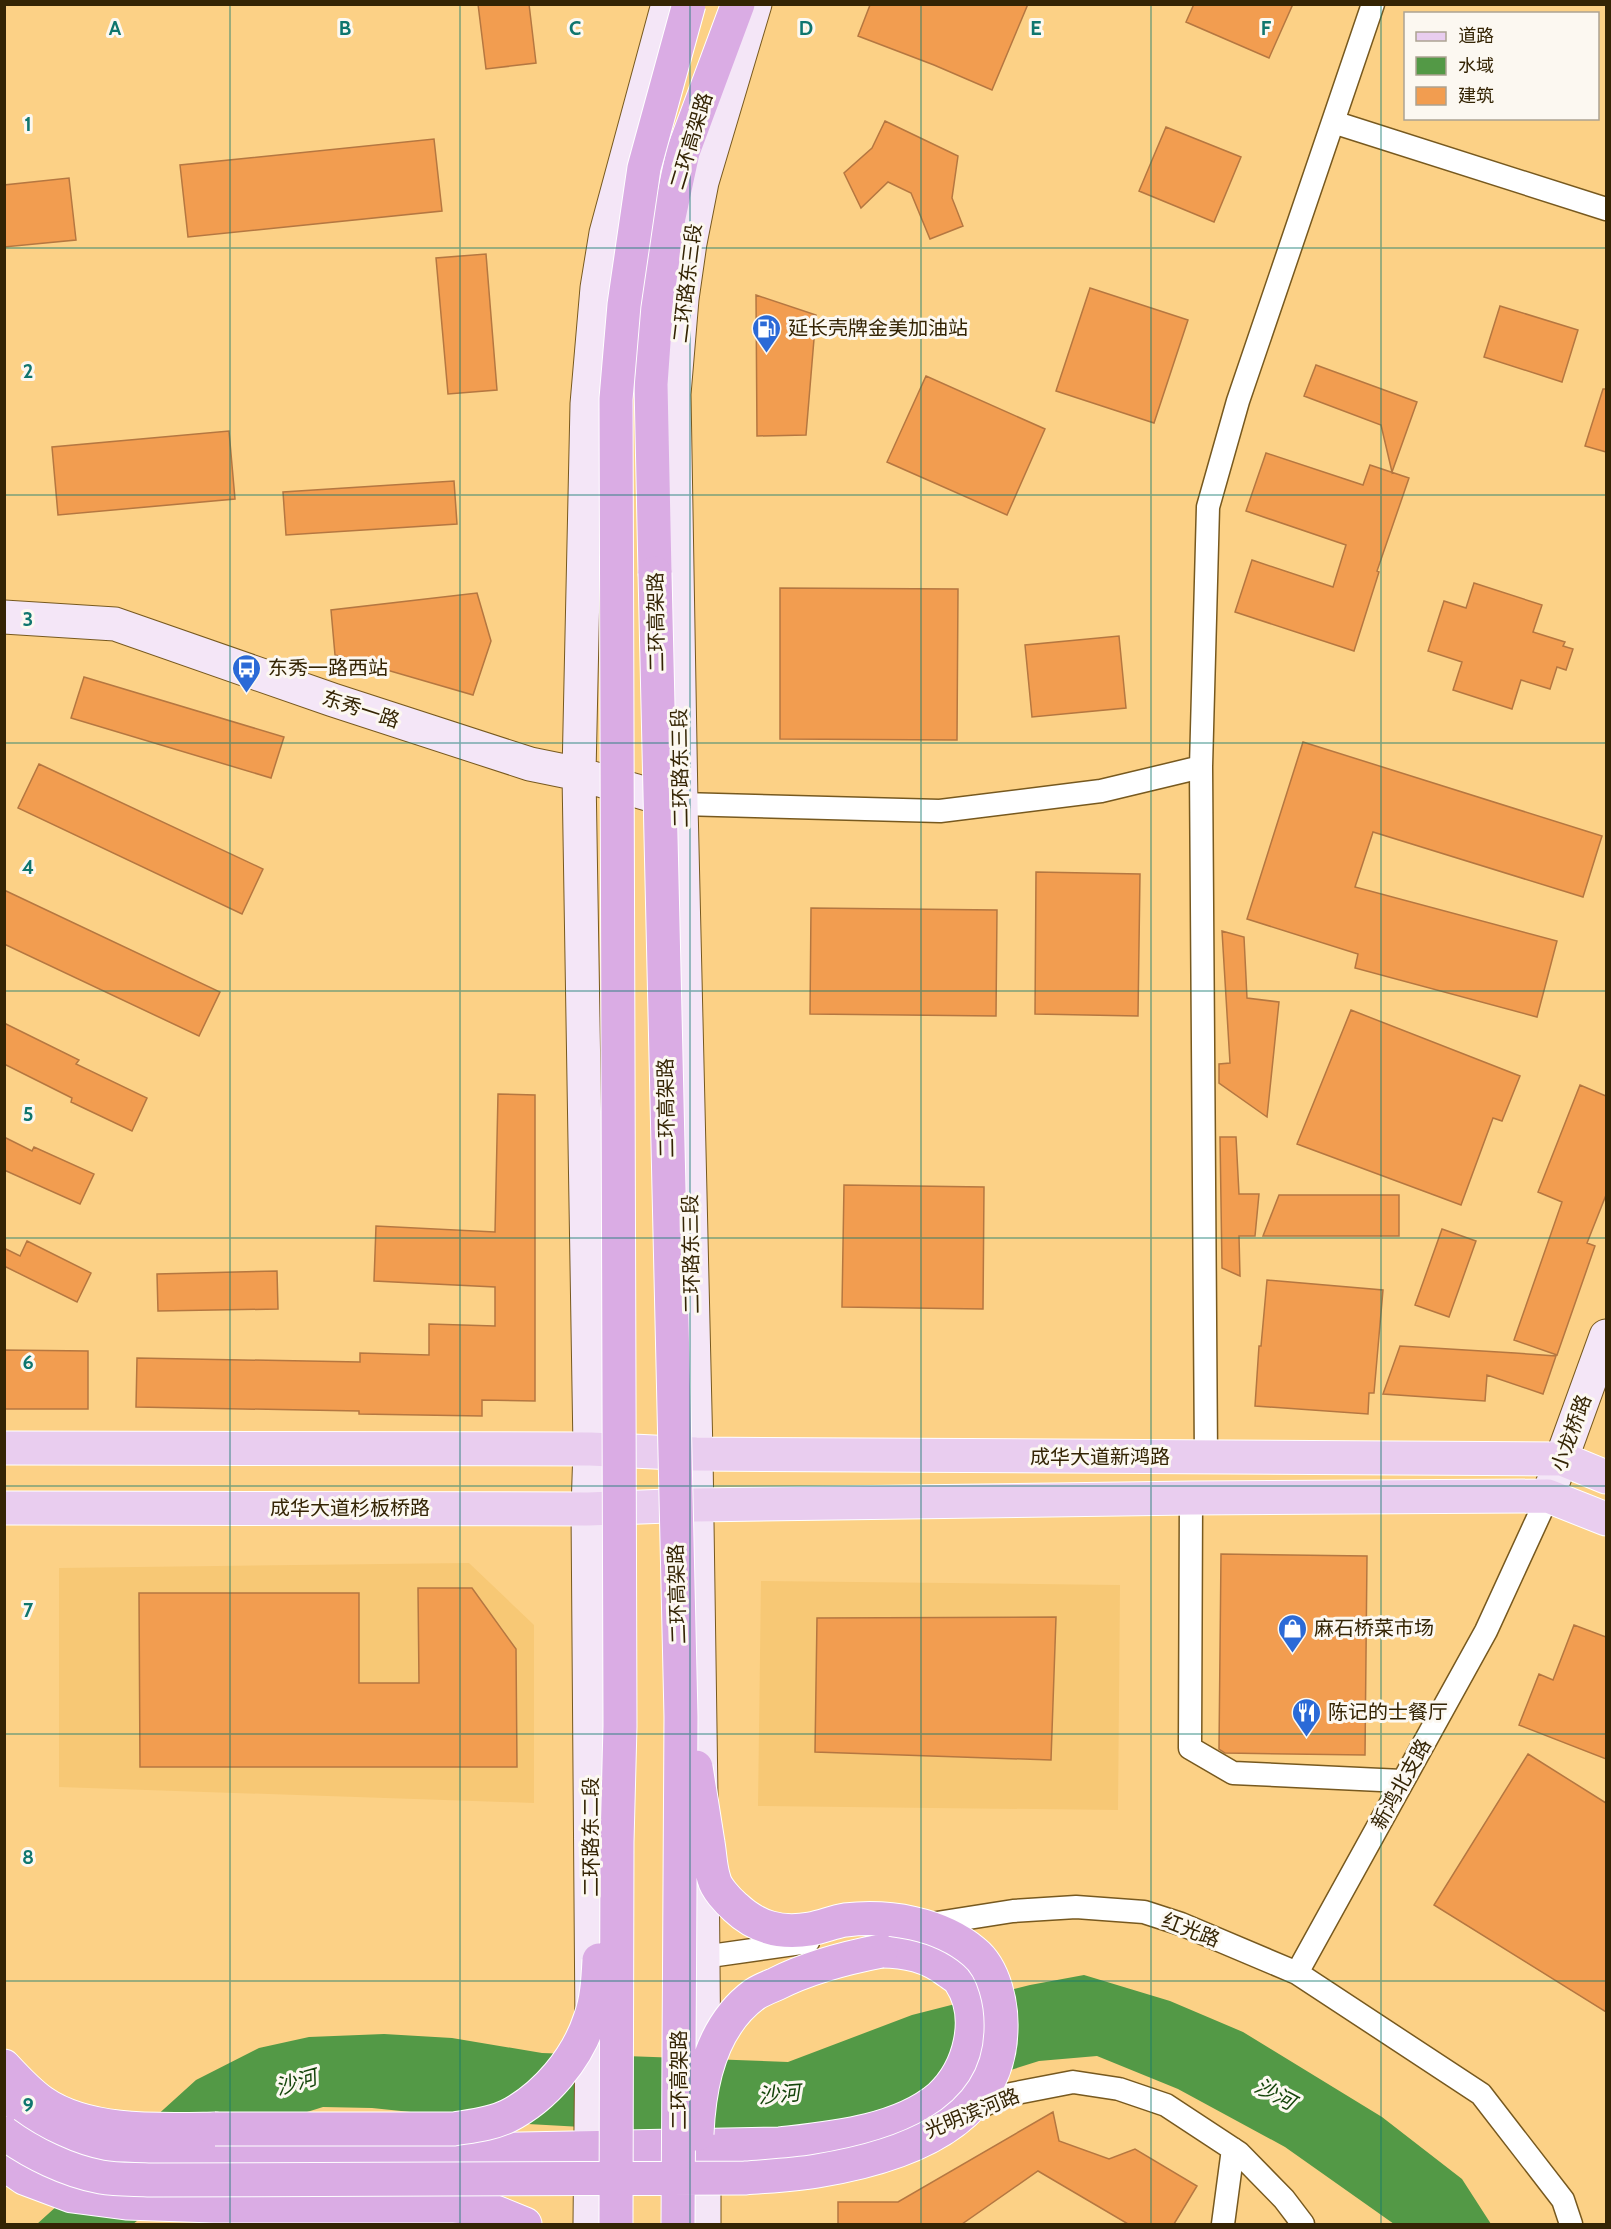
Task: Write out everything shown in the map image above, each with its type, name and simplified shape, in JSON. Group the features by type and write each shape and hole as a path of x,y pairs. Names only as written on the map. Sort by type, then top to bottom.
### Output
{"highway":[{"name":"二环高架路","path":"616,2224 617,1842 620,1703 616,399 624,305 644,168 689,4"},
{"name":"二环高架路","path":"680,2224 681,1717 651,384 657,300 669,217 683,152 738,4"},
{"path":"4,2133 25,2149 100,2177 204,2180 745,2178 816,2172 867,2161 937,2133 962,2116 978,2100 990,2082 1001,2048 1001,2012 995,1982 976,1953 950,1936 922,1926 885,1919 845,1920 810,1929 783,1932 756,1923 735,1907 714,1881 695,1758 681,1717"},
{"path":"4,2067 43,2103 68,2115 101,2124 135,2129 454,2129 481,2125 506,2117 528,2104 556,2078 576,2052 590,2020 597,1991 601,1934 617,1842"},
{"path":"4,2090 19,2107 48,2128 97,2148 145,2156 214,2156 450,2150 485,2150 544,2148 627,2147 686,2145 697,2145 721,2145 768,2144 822,2139 880,2127 913,2115 940,2097 962,2070 971,2039 972,2010 959,1980 935,1961 906,1951 881,1951 823,1964 755,1994 731,2019 714,2046 698,2104 698,2115 697,2136 696,2146 696,2156 680,2224"},
{"path":"4,2164 24,2178 72,2196 126,2203 214,2206 453,2206 488,2209 525,2224"}],"main road":[{"path":"4,1448 590,1449 579,774 587,405 597,288 606,233 668,4"},
{"name":"二环路东三段","path":"695,1505 696,1454 674,394 682,299 702,182 755,4"},
{"name":"东秀一路","path":"4,617 115,624 333,700 519,760 579,774 681,804"},
{"name":"小龙桥路","path":"1548,1496 1606,1336"},
{"name":"成华大道新鸿路","path":"590,1449 696,1454 1562,1459 1606,1477"},
{"name":"二环路东二段","path":"590,1449 588,1509 592,2030 590,2224"},
{"name":"成华大道新鸿路","path":"695,1505 1548,1496 1606,1520"},
{"path":"695,1505 704,1957 704,2224"},
{"name":"成华大道杉板桥路","path":"4,1508 588,1509 695,1505"}],"street":[{"path":"1206,1458 1201,767 1208,507 1238,401 1373,4"},
{"path":"1333,122 1606,209"},
{"path":"681,804 940,811 1101,792 1201,767"},
{"name":"新鸿北支路","path":"1297,1973 1486,1630 1548,1496"},
{"path":"1191,1498 1190,1748 1233,1773 1402,1781"},
{"name":"红光路","path":"704,1957 1013,1911 1076,1907 1143,1912 1181,1924 1297,1973 1481,2094 1563,2199 1570,2224"},
{"name":"光明滨河路","path":"704,2166 816,2166 873,2152 934,2128 1006,2095 1073,2082 1119,2089 1166,2105 1233,2149 1284,2199 1303,2224"},
{"path":"1223,2224 1233,2149"}],"shaded area":[{"path":"469,1563 534,1625 534,1803 59,1787 59,1568"},
{"path":"761,1581 1120,1585 1118,1810 758,1806"}],"water":[{"name":"沙河","path":"1084,1975 1170,2001 1243,2032 1382,2117 1462,2179 1491,2224 1394,2224 1285,2147 1178,2089 1097,2056 1039,2061 824,2129 636,2130 528,2124 372,2108 323,2107 291,2117 179,2189 133,2224 37,2224 196,2080 259,2048 309,2037 384,2034 452,2038 542,2053 788,2062 912,2015 1030,1985"}],"building":[{"path":"478,4 529,4 536,63 486,69"},
{"path":"1028,4 992,90 858,36 870,5"},
{"path":"1194,4 1293,4 1269,58 1186,22"},
{"path":"885,121 958,156 952,198 963,226 930,239 911,193 888,182 861,208 844,173 872,148"},
{"path":"1166,127 1241,157 1214,222 1139,191"},
{"path":"434,139 442,211 188,237 180,165"},
{"path":"69,178 76,240 4,247 4,185"},
{"path":"486,254 497,390 448,394 436,258"},
{"path":"1090,288 1188,320 1154,423 1056,391"},
{"path":"756,295 816,315 806,435 757,436"},
{"path":"1500,306 1578,330 1562,382 1484,357"},
{"path":"1316,365 1417,402 1392,472 1381,425 1304,396"},
{"path":"926,376 1045,429 1007,515 887,462"},
{"path":"1603,389 1606,389 1606,452 1585,446"},
{"path":"229,431 235,499 58,515 52,447"},
{"path":"1266,453 1363,485 1370,465 1409,478 1377,571 1379,572 1354,651 1235,612 1252,560 1333,587 1346,545 1246,511"},
{"path":"454,481 457,524 286,535 283,492"},
{"path":"1474,583 1542,605 1533,632 1565,642 1563,646 1573,649 1566,670 1557,667 1550,689 1521,680 1512,709 1453,690 1462,662 1428,651 1444,601 1466,608"},
{"path":"780,588 958,589 957,740 780,739"},
{"path":"477,593 491,641 473,695 335,655 331,610"},
{"path":"1119,636 1126,708 1032,717 1025,645"},
{"path":"84,677 284,737 271,778 71,718"},
{"path":"1303,742 1602,836 1583,897 1373,832 1355,887 1557,941 1537,1017 1355,968 1358,954 1247,919"},
{"path":"39,764 263,869 242,914 18,808"},
{"path":"1036,872 1140,874 1138,1016 1035,1014"},
{"path":"4,890 220,992 199,1036 4,944"},
{"path":"811,908 997,910 996,1016 810,1014"},
{"path":"1222,931 1244,937 1247,998 1279,1002 1267,1117 1219,1083 1219,1064 1230,1063"},
{"path":"1351,1010 1520,1076 1502,1121 1493,1118 1461,1205 1297,1144"},
{"path":"4,1023 79,1060 76,1064 147,1098 132,1131 71,1102 72,1098 4,1064"},
{"path":"1580,1085 1606,1096 1606,1195 1587,1243 1595,1246 1557,1355 1514,1340 1562,1202 1538,1192"},
{"path":"498,1094 535,1095 535,1401 482,1400 482,1416 136,1407 137,1358 360,1362 360,1353 429,1355 429,1324 495,1326 495,1287 374,1281 376,1226 495,1232"},
{"path":"4,1137 32,1151 34,1147 94,1174 80,1204 4,1170"},
{"path":"1220,1137 1236,1137 1239,1194 1259,1194 1255,1236 1239,1236 1240,1276 1222,1268"},
{"path":"844,1185 984,1187 983,1309 842,1307"},
{"path":"1279,1195 1399,1195 1399,1236 1263,1236"},
{"path":"1442,1229 1476,1241 1449,1317 1415,1305"},
{"path":"27,1241 91,1273 77,1302 4,1266 4,1248 20,1256"},
{"path":"277,1271 278,1309 158,1311 157,1274"},
{"path":"1267,1280 1383,1290 1374,1393 1369,1393 1368,1414 1255,1406"},
{"path":"1400,1346 1556,1356 1543,1394 1487,1375 1485,1401 1383,1394"},
{"path":"4,1350 88,1351 88,1409 4,1409"},
{"name":"麻石桥菜市场","path":"1221,1554 1367,1556 1365,1755 1225,1753 1219,1749"},
{"path":"418,1588 472,1588 516,1649 517,1767 140,1767 139,1593 359,1593 359,1683 419,1683"},
{"path":"1056,1617 1051,1760 815,1752 817,1618"},
{"path":"1574,1625 1606,1637 1606,1759 1519,1725 1539,1674 1553,1680"},
{"path":"1528,1754 1606,1803 1606,2012 1434,1905"},
{"path":"1053,2112 1059,2141 1109,2159 1135,2149 1197,2186 1174,2224 1128,2224 1038,2171 962,2224 838,2224 838,2202 898,2202"}],"place":[{"name":"延长壳牌金美加油站","path":"767,354"},
{"name":"东秀一路西站","path":"247,694"},
{"name":"麻石桥菜市场","path":"1293,1654"},
{"name":"陈记的士餐厅","path":"1307,1738"}]}
